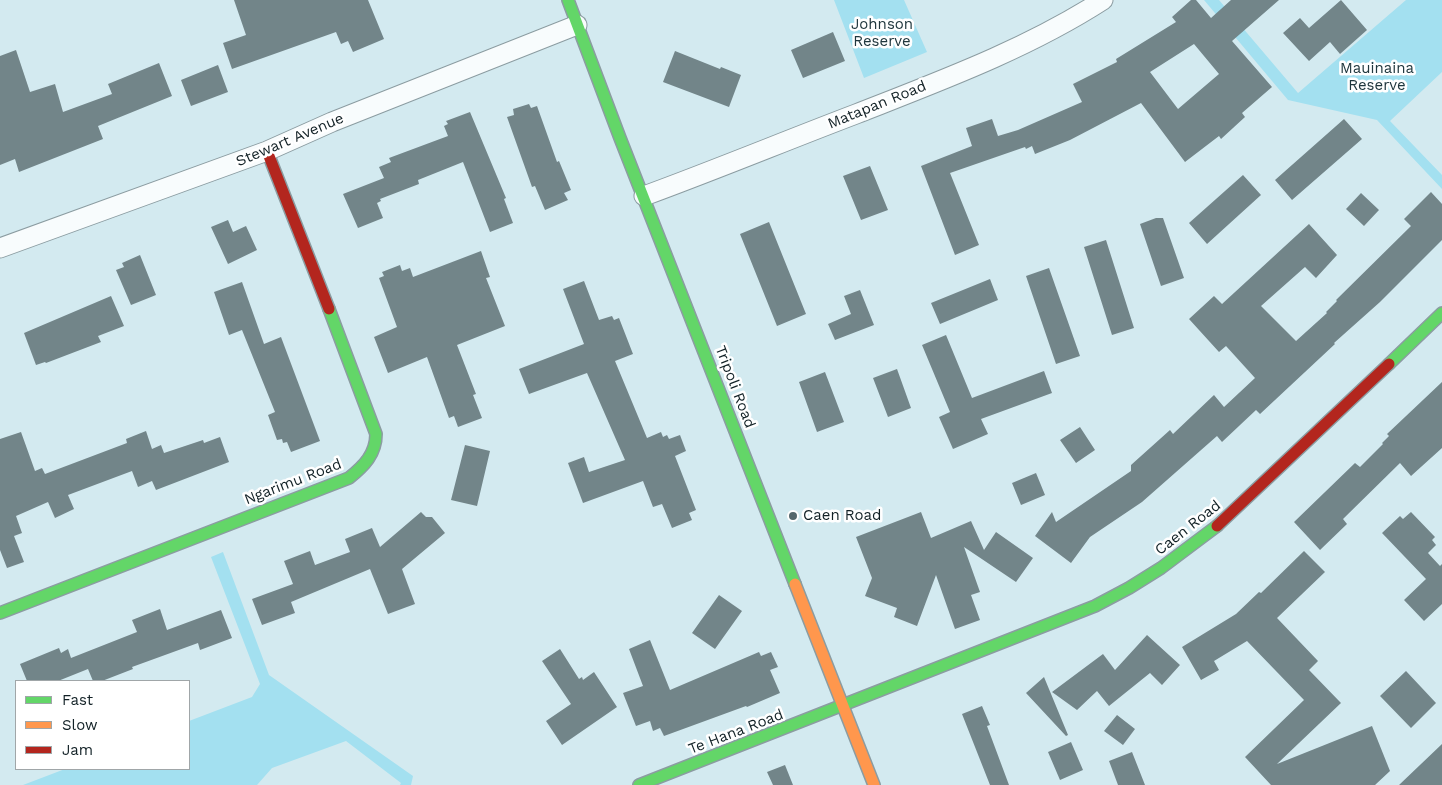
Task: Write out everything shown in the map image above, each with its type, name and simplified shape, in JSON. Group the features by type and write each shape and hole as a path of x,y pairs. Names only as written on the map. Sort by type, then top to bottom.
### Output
{"street":[{"name":"Tripoli Road","path":"568,0 874,785"},
{"name":"Matapan Road","path":"644,196 906,94 1026,43 1072,20 1103,0"},
{"name":"Stewart Avenue","path":"0,248 267,151 332,122 577,25"},
{"name":"Ngarimu Road","path":"0,612 349,478 363,468 372,454 376,436 372,421 267,151"},
{"name":"Caen Road","path":"843,706 1094,606 1129,588 1161,568 1222,522 1442,313"},
{"name":"Te Hana Road","path":"639,785 843,706"}],"green space":[{"name":"Johnson Reserve","path":"834,0 904,0 927,52 864,78"},
{"name":"Mauinaina Reserve","path":"1204,0 1219,0 1298,93 1406,0 1442,0 1442,72 1390,121 1442,175 1442,189 1377,120 1288,100"},
{"path":"223,552 269,675 413,776 411,785 400,785 401,783 346,741 272,768 257,785 23,785 62,770 190,770 190,721 252,697 260,684 211,557"}],"building":[{"path":"234,0 368,0 384,39 353,52 348,41 341,44 336,32 232,69 223,43 246,35"},
{"path":"1191,0 1196,0 1211,18 1231,0 1279,0 1232,41 1272,87 1242,113 1245,117 1221,139 1219,136 1185,162 1141,103 1070,140 1035,154 1032,146 1026,149 1025,147 950,173 979,245 955,255 921,166 972,146 966,128 992,119 998,136 1018,130 1082,102 1073,84 1117,62 1116,59 1176,22 1172,17","holes":["1194,44 1219,74 1178,109 1150,72"]},
{"path":"1341,0 1367,30 1340,54 1330,42 1309,61 1283,33 1300,18 1309,28"},
{"path":"833,32 845,61 803,78 791,50"},
{"path":"16,50 30,92 55,84 63,112 112,94 108,84 159,63 172,96 98,126 103,139 19,172 15,159 0,165 0,56"},
{"path":"675,51 720,69 721,67 741,75 729,107 663,82"},
{"path":"218,65 228,92 191,106 181,80"},
{"path":"529,104 531,108 537,106 557,162 559,161 571,190 564,193 568,200 545,210 535,186 532,187 507,117 514,115 513,109"},
{"path":"470,112 506,198 504,199 513,223 490,232 463,162 418,180 419,184 380,199 381,201 377,203 383,218 358,228 343,194 384,178 379,167 391,162 389,158 448,136 444,126 448,124 446,121"},
{"path":"1344,119 1362,139 1292,200 1275,180"},
{"path":"870,166 888,210 861,220 843,176"},
{"path":"1243,175 1261,195 1207,244 1189,223"},
{"path":"1431,192 1442,204 1442,240 1380,302 1260,414 1256,410 1222,442 1217,436 1142,502 1090,537 1071,563 1035,536 1052,512 1056,522 1131,471 1131,465 1170,430 1173,434 1214,395 1224,407 1255,378 1226,346 1219,352 1189,319 1214,296 1222,304 1309,224 1337,255 1316,278 1305,267 1261,306 1296,341 1327,313 1336,300 1411,226 1404,219"},
{"path":"1361,193 1379,210 1364,226 1346,209"},
{"path":"1156,218 1163,218 1184,278 1161,286 1140,224"},
{"path":"228,220 233,232 246,226 257,250 228,264 211,227"},
{"path":"769,222 806,314 777,326 740,234"},
{"path":"1106,240 1134,328 1112,335 1084,247"},
{"path":"481,251 490,277 486,278 505,326 457,345 476,394 473,395 482,418 458,427 454,416 449,418 427,357 388,373 374,337 397,327 379,278 384,276 382,272 400,265 402,271 410,268 413,277"},
{"path":"140,255 156,295 131,305 116,270 124,267 122,263"},
{"path":"1049,268 1080,356 1056,364 1026,276"},
{"path":"990,279 998,300 940,324 931,303"},
{"path":"584,281 599,320 612,316 614,320 619,318 633,354 615,361 647,438 661,432 663,437 667,435 669,439 680,435 686,451 675,456 696,510 689,513 692,520 672,528 662,504 653,507 643,481 583,503 568,463 584,457 589,472 625,460 587,373 529,394 519,369 584,344 563,289"},
{"path":"242,282 264,344 281,337 320,441 291,452 287,442 283,443 282,439 277,440 268,415 275,412 242,330 229,335 214,292"},
{"path":"860,290 874,325 835,340 828,324 851,314 844,296"},
{"path":"111,296 124,326 98,336 101,342 36,365 24,333"},
{"path":"946,335 972,398 1044,371 1052,393 981,419 988,434 953,449 939,417 950,412 922,345"},
{"path":"897,369 911,408 888,417 873,378"},
{"path":"825,372 844,422 817,432 799,382"},
{"path":"1442,382 1442,448 1411,476 1400,463 1343,519 1347,524 1320,550 1294,522 1355,463 1360,467 1383,444 1389,436 1387,434"},
{"path":"1080,427 1095,450 1076,463 1060,440"},
{"path":"146,431 152,449 161,445 164,453 203,440 204,443 220,437 229,462 156,490 152,481 138,487 132,471 68,495 74,509 55,518 48,502 16,516 22,533 14,536 24,562 7,568 0,550 0,439 21,432 35,471 42,468 45,474 127,443 126,439"},
{"path":"465,445 490,451 477,506 451,500"},
{"path":"1036,473 1045,495 1021,505 1012,483"},
{"path":"421,512 426,517 432,517 445,533 402,569 415,604 388,614 370,569 291,602 295,613 262,625 252,599 293,584 284,561 310,551 315,565 350,552 345,539 372,528 380,547"},
{"path":"921,512 931,538 971,521 984,550 996,532 1033,558 1016,582 964,547 980,592 971,595 980,620 955,629 936,575 917,626 894,617 897,608 865,596 872,578 856,537"},
{"path":"1411,512 1435,537 1432,540 1436,545 1428,553 1440,566 1442,564 1442,604 1424,621 1404,600 1426,579 1382,533 1400,516 1403,519"},
{"path":"1304,551 1325,572 1277,618 1318,661 1309,670 1341,703 1277,764 1372,726 1390,771 1375,785 1271,785 1245,757 1304,700 1247,641 1214,661 1219,670 1201,680 1182,647 1236,614 1259,592 1261,593"},
{"path":"719,595 742,611 715,649 692,633"},
{"path":"160,609 167,630 221,610 232,638 200,650 198,643 132,667 133,669 105,680 93,680 88,669 60,680 27,680 20,664 59,648 61,653 68,649 71,658 137,632 132,620"},
{"path":"1147,635 1180,665 1162,685 1150,673 1109,706 1097,691 1077,710 1052,692 1103,654 1115,670"},
{"path":"650,640 670,690 759,652 761,656 771,652 778,667 770,670 780,693 747,707 664,736 660,728 653,731 650,721 636,726 623,693 643,686 629,649"},
{"path":"560,649 579,679 582,677 583,680 594,672 617,707 562,745 546,721 571,704 542,661"},
{"path":"1406,671 1436,703 1411,728 1380,696"},
{"path":"1044,677 1068,735 1066,736 1026,693"},
{"path":"982,706 990,725 987,726 1009,785 990,785 962,714"},
{"path":"1117,715 1135,729 1123,745 1104,731"},
{"path":"1071,742 1083,770 1060,780 1048,752"},
{"path":"1442,744 1442,785 1399,785"},
{"path":"1132,752 1145,785 1118,785 1109,761"},
{"path":"785,765 793,785 773,785 767,772"}],"traffic: fast":[{"path":"568,0 620,138 795,584"},
{"path":"0,613 349,478 360,469 374,448 376,434 329,309"},
{"path":"1389,364 1442,313"},
{"path":"639,785 1095,606 1161,568 1217,526"}],"traffic: slow":[{"path":"795,584 874,785"}],"traffic: jam":[{"path":"267,151 329,309"},
{"path":"1217,526 1389,364"}],"place":[{"name":"Caen Road","path":"793,516"}]}
